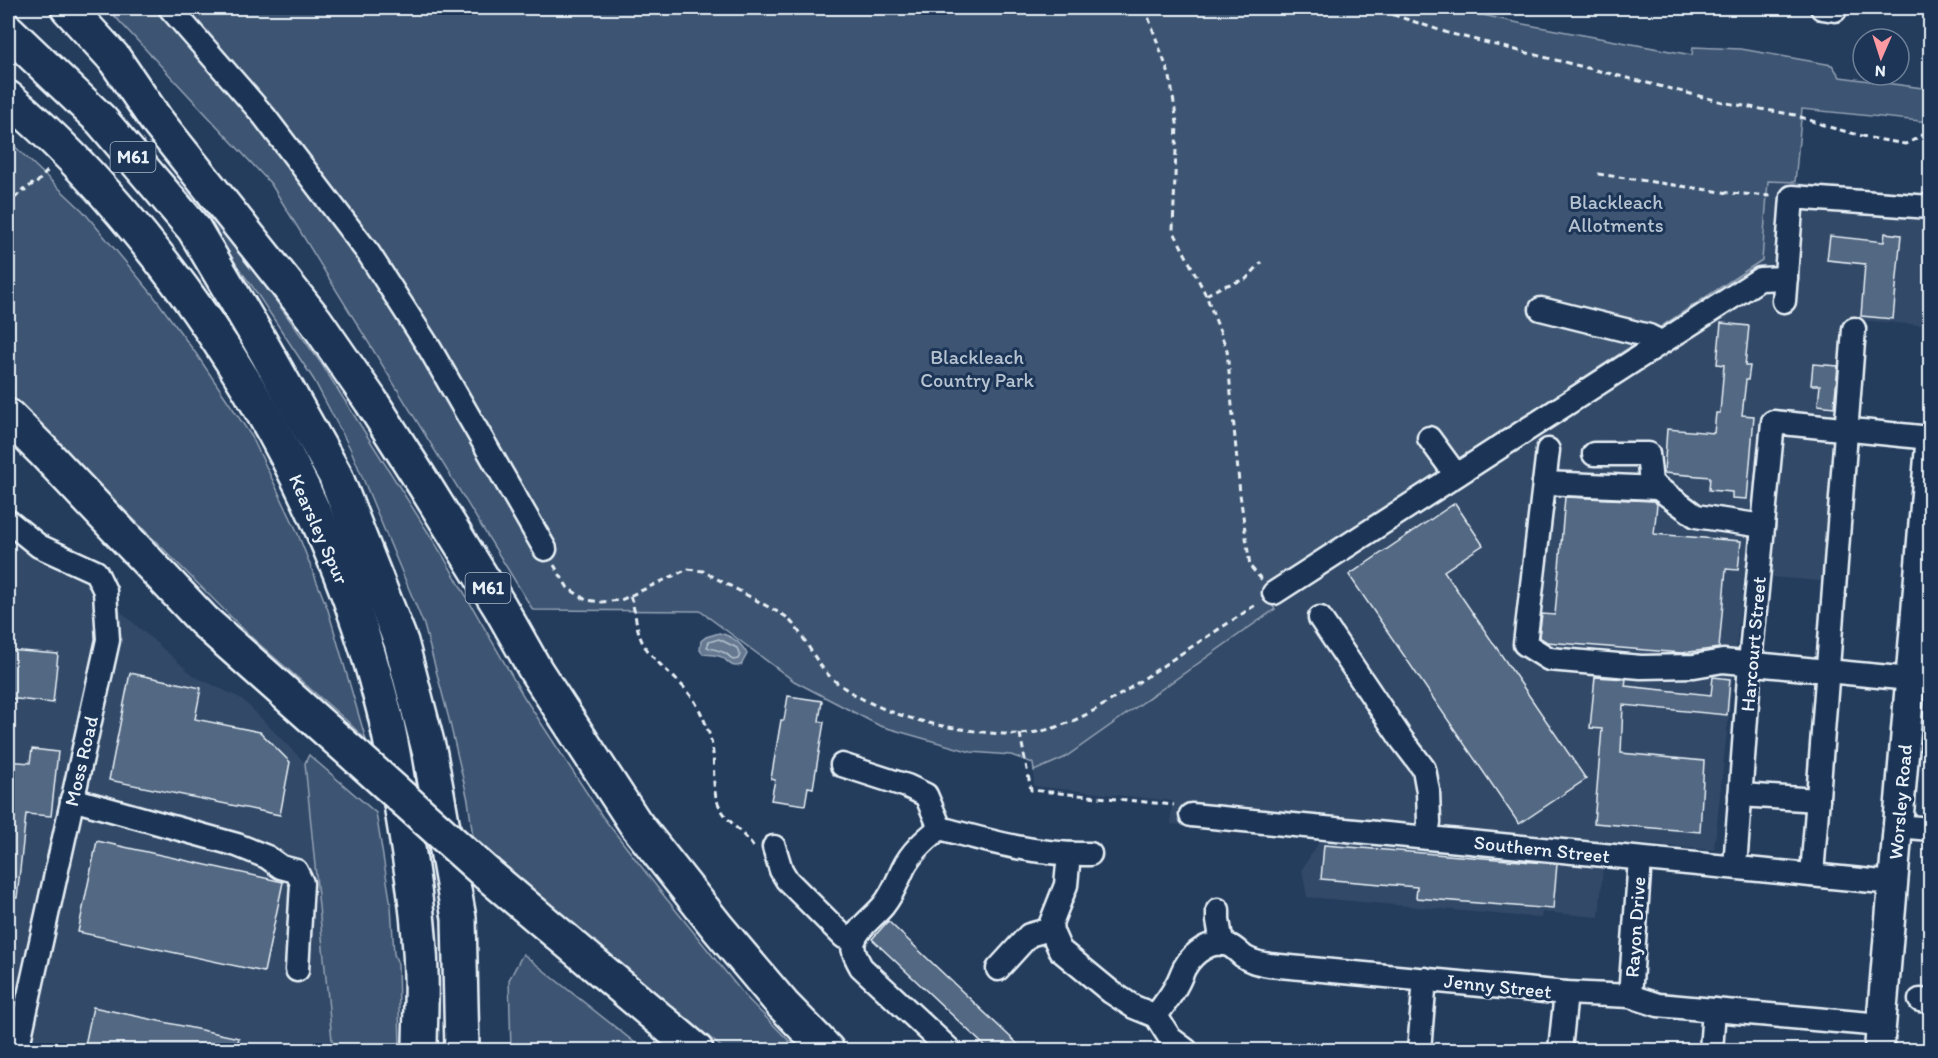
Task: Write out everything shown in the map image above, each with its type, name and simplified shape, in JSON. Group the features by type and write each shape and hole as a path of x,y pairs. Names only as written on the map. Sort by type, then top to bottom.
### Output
{"highway":[{"name":"M61","path":"43,8 156,120"},
{"name":"M61","path":"68,8 113,57 156,120 315,320 372,401 500,607 537,671 635,824 725,937 783,1005 827,1050"},
{"name":"M61","path":"8,31 101,120 194,229 236,301"},
{"name":"M61","path":"8,52 29,70 91,135 236,301"},
{"name":"Kearsley Spur","path":"8,98 66,152 117,206 175,277 240,374 284,452 317,520 370,657 394,756 411,869 420,962 420,1050"},
{"name":"Kearsley Spur","path":"236,301 334,475 401,642 430,754 459,918 462,1050"},
{"path":"8,416 204,621 486,873 696,1050"}],"main road":[{"name":"Worsley Road","path":"1880,1038 1910,679 1925,573 1930,446"}],"street":[{"path":"170,8 264,116 369,254 430,350 545,549"},
{"path":"1784,301 1792,197 1930,207"},
{"path":"1274,593 1760,279 1786,278"},
{"path":"1541,309 1649,336 1661,342"},
{"path":"1812,875 1854,330"},
{"name":"Harcourt Street","path":"1735,867 1750,663 1773,422 1846,430"},
{"path":"1846,430 1930,438"},
{"path":"1429,438 1456,475"},
{"path":"1548,450 1525,644 1549,659 1641,667 1694,666 1723,661 1910,679"},
{"path":"1594,454 1648,454 1651,483 1696,516 1763,526"},
{"path":"1544,483 1657,488"},
{"name":"Moss Road","path":"8,521 39,546 96,572 105,591 108,640 14,1044"},
{"path":"1320,618 1424,769 1428,780 1429,800 1426,837"},
{"path":"842,765 908,786 926,795 940,828"},
{"path":"1740,795 1818,800"},
{"path":"72,799 237,845 267,857 281,867 296,871 302,883 297,970"},
{"name":"Southern Street","path":"1191,815 1893,883"},
{"path":"1898,826 1930,829"},
{"path":"940,828 1004,846 1055,854 1080,854 1054,913 1051,929 1060,950 1111,992 1134,1007 1156,1016 1170,1038 1186,1050"},
{"path":"940,828 916,850 904,867 894,891 854,939 852,949 861,967 950,1050"},
{"path":"766,852 787,880 844,937 854,939"},
{"name":"Rayon Drive","path":"1630,996 1640,859"},
{"path":"1156,1016 1194,955 1209,946 1222,944 1218,909"},
{"path":"998,969 1029,935 1051,929"},
{"name":"Jenny Street","path":"1222,944 1234,948 1253,963 1566,993 1630,996 1658,1005 1714,1010 1880,1038"},
{"path":"1419,1050 1425,979"},
{"path":"1560,1050 1566,993"},
{"path":"1711,1050 1714,1010"}],"path":[{"path":"545,549 568,588 586,600 602,602 621,600 688,569 703,571 785,616 795,625 824,670 852,694 915,720 964,730 1020,734 1063,725 1096,710 1274,593 1250,566 1240,494 1227,350 1206,295 1173,230 1177,123 1170,77 1145,8"},
{"path":"1373,8 1448,33 1727,102 1795,115 1870,138 1905,144 1921,134 1930,132"},
{"path":"8,200 13,195 16,197 22,189 25,191 32,184 34,186 66,152"},
{"path":"1598,174 1739,194 1792,197"},
{"path":"1206,295 1221,287 1246,279 1262,262"},
{"path":"630,596 638,632 645,646 661,666 682,684 700,710 712,745 716,797 724,814 766,852"},
{"path":"1020,734 1031,790 1173,804 1191,815"}],"shaded area":[{"path":"1768,180 1924,193 1923,222 1928,229 1921,325 1845,319 1821,581 1744,575 1714,850 1605,841 1599,917 1542,912 1541,918 1307,897 1302,869 1321,839 1171,824 1172,801 1034,786 1034,771 1064,758 1274,609 1262,590 1762,260"},
{"path":"8,514 32,533 105,566 111,574 120,611 194,676 242,699 305,763 333,1050 8,1050"}],"green space":[{"name":"Blackleach Country Park","path":"107,8 1452,8 1523,24 1692,55 1693,47 1741,49 1832,65 1840,77 1851,78 1851,87 1911,86 1930,89 1930,122 1802,109 1795,182 1768,181 1762,260 1262,590 1275,609 1064,758 1034,771 1033,763 1011,755 971,752 880,726 794,681 700,611 533,610 271,184"},
{"path":"8,140 83,211 153,295 252,437 296,529 328,610 366,740 250,636 8,393"},
{"path":"160,162 234,243 321,363 443,556 524,697 602,816 745,996 798,1050 725,1050 594,943 473,837 468,800 424,625 351,450 314,380 252,286 159,166"},
{"path":"309,755 376,813 391,906 394,954 398,964 400,1050 333,1050 305,763"},
{"path":"523,954 644,1050 511,1050 509,980"}],"water":[{"path":"719,633 736,640 745,650 747,654 741,665 733,665 716,655 703,654 700,650 701,641"}],"building":[{"path":"1885,233 1901,235 1893,319 1861,316 1865,264 1827,260 1830,236 1884,242"},
{"path":"1721,323 1749,326 1745,366 1750,366 1742,415 1754,416 1747,499 1732,498 1732,492 1709,490 1710,477 1664,473 1667,429 1714,433 1716,413 1720,413 1724,365 1717,364"},
{"path":"1813,364 1838,366 1834,407 1818,405 1820,385 1811,385"},
{"path":"1565,497 1653,501 1657,504 1654,534 1741,541 1738,570 1726,569 1719,648 1682,653 1547,642 1539,637 1542,614 1555,615"},
{"path":"1455,503 1483,545 1444,571 1586,779 1519,824 1349,575"},
{"path":"8,650 58,654 53,703 8,698"},
{"path":"130,673 201,688 195,719 260,732 290,762 280,815 109,780"},
{"path":"1595,677 1626,679 1625,686 1711,695 1713,677 1730,679 1727,715 1623,705 1621,753 1704,761 1700,832 1594,823 1602,729 1590,728"},
{"path":"788,696 822,701 819,721 824,722 813,788 808,787 805,805 771,800 775,780 771,779 781,720 784,720"},
{"path":"32,749 58,752 51,816 26,814 17,898 8,897 8,761 30,763"},
{"path":"97,841 283,882 264,972 78,932"},
{"path":"1324,845 1557,864 1553,909 1416,898 1417,887 1321,879"},
{"path":"888,921 1024,1050 989,1050 872,939"},
{"path":"93,1007 239,1038 236,1050 84,1050"}],"park label":[{"name":"Blackleach Allotments","path":"1616,214"}]}
